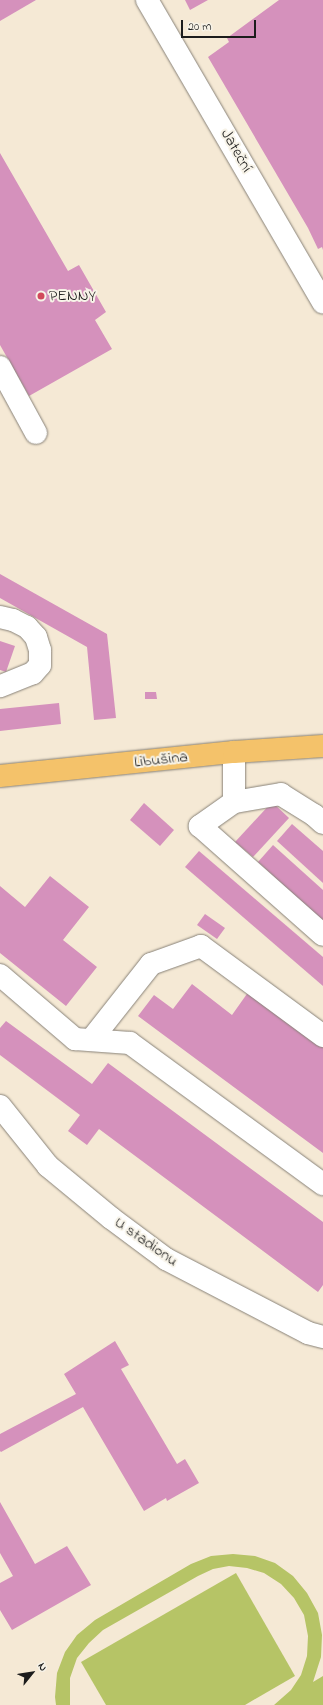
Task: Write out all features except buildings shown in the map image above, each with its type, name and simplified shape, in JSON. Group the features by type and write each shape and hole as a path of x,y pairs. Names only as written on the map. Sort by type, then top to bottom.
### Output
{"main road":[{"name":"Libušina","path":"0,776 234,752 323,746"}],"street":[{"name":"Jateční","path":"147,0 323,303"},
{"path":"0,367 36,433"},
{"path":"0,618 13,620 27,627 36,637 40,650 40,665 34,673 0,686"},
{"path":"234,752 234,802"},
{"path":"323,823 281,794 234,802 200,826 323,935"},
{"path":"90,1040 151,964 201,946 323,1036"},
{"path":"0,975 75,1039 130,1043 323,1184"},
{"name":"U stadionu","path":"0,1106 48,1166 110,1218 166,1259 308,1333 323,1337"}],"green space":[{"path":"233,1554 255,1556 275,1563 293,1576 307,1593 318,1613 322,1635 321,1657 313,1682 323,1676 323,1705 274,1705 291,1690 301,1675 307,1656 308,1636 304,1615 294,1598 281,1584 264,1573 247,1568 229,1566 213,1569 198,1576 103,1630 89,1643 77,1658 70,1678 70,1705 56,1705 55,1697 57,1673 65,1652 77,1635 95,1620 191,1564 211,1556"},
{"path":"236,1573 295,1676 245,1705 106,1705 81,1662"}],"place":[{"name":"PENNY","path":"41,296"}]}
